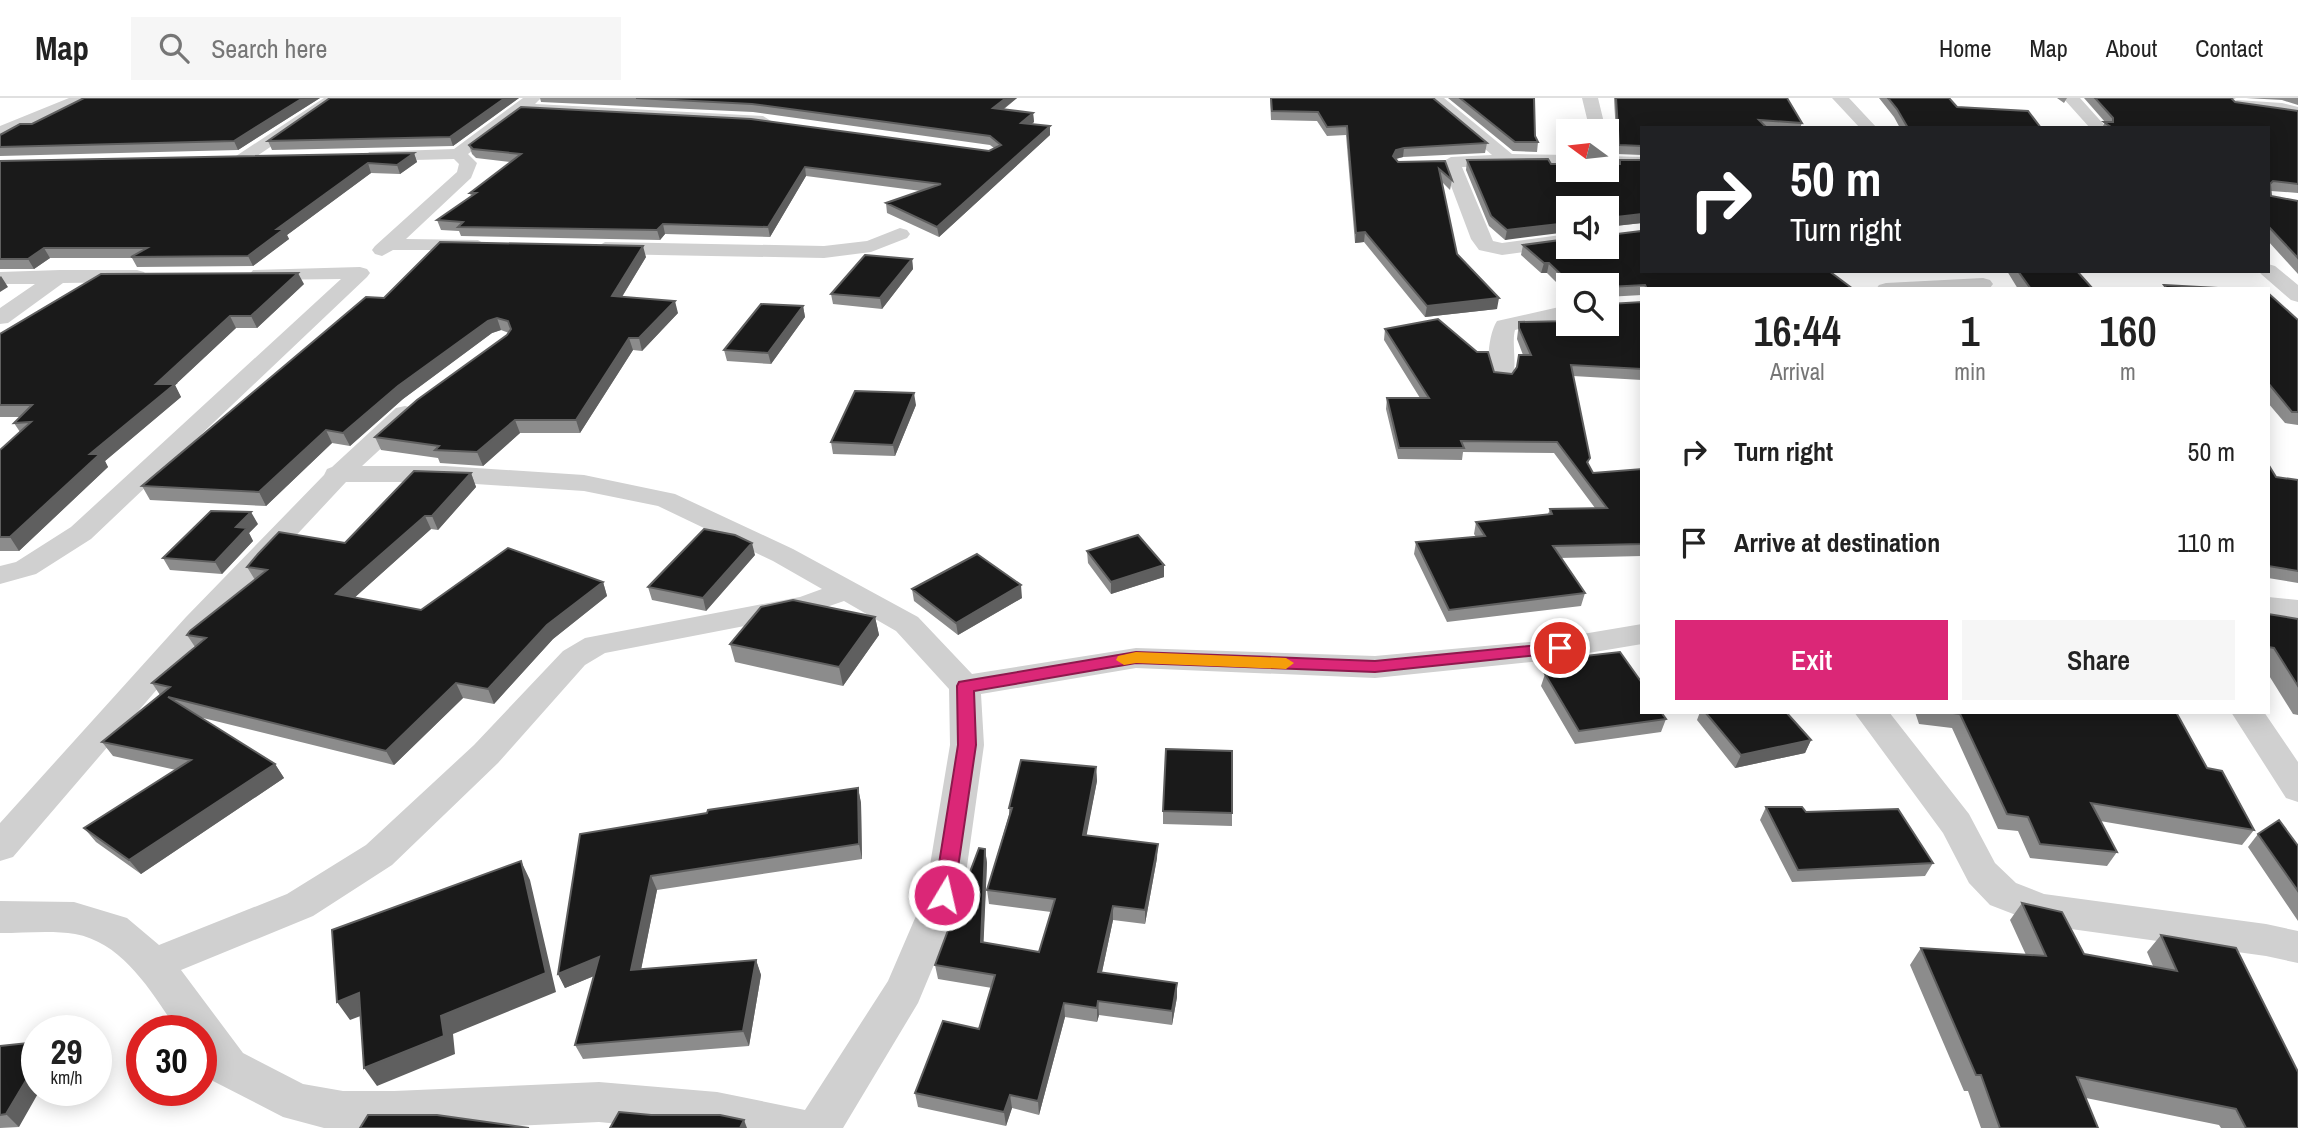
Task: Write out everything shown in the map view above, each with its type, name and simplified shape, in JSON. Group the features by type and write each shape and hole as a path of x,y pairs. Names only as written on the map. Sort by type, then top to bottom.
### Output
{"street":[{"path":"0,132 83,98"},
{"path":"267,159 233,160 335,98"},
{"path":"1434,98 1508,159"},
{"path":"1590,98 1595,119"},
{"path":"1840,98 1867,126"},
{"path":"2071,98 2097,126"},
{"path":"362,157 458,154 526,103 779,124"},
{"path":"2236,105 2282,108 2298,112"},
{"path":"0,575 26,568 81,533 465,174 468,163 458,154"},
{"path":"1556,160 1508,159 1445,163 1486,246 1502,248 1556,241"},
{"path":"1619,161 1640,162"},
{"path":"580,247 824,252 871,246 900,234"},
{"path":"388,244 498,246"},
{"path":"2270,272 2298,296"},
{"path":"234,275 360,273"},
{"path":"0,278 154,275"},
{"path":"0,318 60,276"},
{"path":"1910,287 1981,281"},
{"path":"1502,377 1501,342 1505,326 1556,314"},
{"path":"0,847 254,560 336,474 424,398"},
{"path":"336,474 445,474 584,482 666,500 783,555 907,624 965,686 967,745 944,895 904,991 819,1128"},
{"path":"154,964 300,905 379,855 486,754 574,658 596,645 807,605 845,590"},
{"path":"2270,606 2298,610"},
{"path":"965,686 1136,657 1375,667 1541,651 1640,634"},
{"path":"1872,714 1956,824 1982,873 2003,894 2042,909 2266,940 2298,947"},
{"path":"2248,714 2298,789"},
{"path":"0,917 74,918 113,929 154,964 228,1067 338,1120 599,1102 717,1113 797,1128"}],"building":[{"path":"84,98 303,98 234,141 0,147 0,135 20,124 32,124"},
{"path":"330,98 505,98 450,137 268,141"},
{"path":"636,98 1006,98 993,108 1033,113 1021,123 1050,126 937,227 886,203 941,184 805,167 768,227 663,224 657,230 458,227 463,222 437,220 476,193 470,193 521,154 473,149 469,145 521,107 751,119 989,151 1001,145 990,136 752,104"},
{"path":"1271,98 1433,98 1487,143 1404,148 1396,150 1393,156 1398,162 1445,161 1452,180 1439,169 1457,254 1499,298 1427,306 1365,232 1356,233 1347,126 1327,127 1318,112 1272,111"},
{"path":"1460,98 1534,98 1535,136 1538,142 1515,142"},
{"path":"1616,98 1787,98 1802,123 1759,120 1765,126 1640,126 1640,146 1619,145"},
{"path":"1888,98 1949,98 1957,107 2028,111 2039,126 1907,126"},
{"path":"2095,98 2231,98 2235,102 2298,111 2298,184 2273,181 2270,184 2270,126 2110,126 2104,122 2113,122 2113,118"},
{"path":"414,153 397,165 368,163 277,229 284,229 248,256 131,257 147,248 44,248 28,259 0,259 0,161"},
{"path":"1548,159 1551,164 1556,164 1556,182 1619,182 1620,160 1640,160 1640,214 1619,217 1619,196 1556,196 1556,224 1507,230 1491,216 1467,160"},
{"path":"2270,184 2271,196 2298,201 2298,258 2270,228"},
{"path":"1640,231 1640,273 1832,273 1850,287 1619,286 1619,273 1559,273 1523,245 1556,241 1556,259 1619,259 1619,234"},
{"path":"440,242 643,246 612,296 675,301 639,338 629,338 576,420 515,420 477,452 435,450 439,446 375,437 417,400 507,335 511,329 508,321 497,318 488,321 398,386 343,433 326,430 259,492 142,486 366,297 384,298"},
{"path":"865,255 912,259 880,298 831,294"},
{"path":"298,273 251,316 230,316 156,384 175,384 90,454 100,454 10,537 0,537 0,450 31,422 14,423 32,405 0,405 0,334 101,274"},
{"path":"2019,273 2079,273 2091,287 2030,287"},
{"path":"2164,285 2200,287 2166,287"},
{"path":"2270,295 2298,320 2298,412 2292,412 2270,385"},
{"path":"1640,302 1640,369 1571,365 1590,458 1587,462 1593,473 1640,469 1640,544 1553,546 1585,593 1449,610 1416,542 1485,536 1476,522 1552,514 1550,509 1607,508 1557,442 1461,441 1464,448 1399,448 1387,398 1429,398 1385,329 1438,319 1477,352 1488,352 1494,372 1512,374 1517,367 1519,355 1531,355 1519,322 1556,321 1556,336 1619,336 1619,303"},
{"path":"761,304 803,306 768,353 724,350"},
{"path":"855,391 914,393 893,445 831,442"},
{"path":"2270,467 2276,477 2298,480 2298,571 2270,566"},
{"path":"414,471 471,473 432,516 425,516 336,594 421,610 508,548 603,582 547,625 488,689 456,683 386,751 168,697 275,764 129,860 84,828 191,760 102,742 170,687 152,683 206,638 187,635 190,631 267,570 247,567 258,554 279,532 345,543"},
{"path":"211,511 251,512 236,527 247,528 215,562 163,558"},
{"path":"704,529 735,535 752,543 703,598 648,587"},
{"path":"1138,535 1164,565 1111,582 1087,551"},
{"path":"977,554 1021,585 956,623 912,589"},
{"path":"793,600 875,617 839,667 730,644 761,607"},
{"path":"2270,614 2298,619 2298,686 2274,648 2270,647"},
{"path":"1620,652 1640,680 1640,714 1662,714 1666,719 1579,731 1545,674 1574,670 1567,658"},
{"path":"1707,714 1788,714 1811,740 1741,755"},
{"path":"1960,714 2177,714 2207,768 2222,771 2254,830 2091,803 2117,852 2040,844 2028,817 2007,814"},
{"path":"1166,749 1232,751 1232,813 1163,811"},
{"path":"1021,760 1096,767 1083,835 1158,844 1145,910 1113,906 1098,972 1177,983 1172,1011 1098,1001 1097,1008 1064,1003 1038,1101 1010,1095 1004,1112 915,1093 943,1021 979,1029 995,975 935,965 979,848 985,849 981,942 1039,952 1055,899 987,890 1012,808 1009,808"},
{"path":"858,788 859,844 651,876 631,970 756,960 743,1031 575,1045 599,957 558,974 580,834 707,813 708,810"},
{"path":"1766,807 1802,807 1806,812 1898,809 1933,863 1798,870"},
{"path":"2279,820 2298,846 2298,891 2258,834"},
{"path":"521,861 546,973 441,1016 444,1036 364,1068 359,993 337,1002 332,930"},
{"path":"2022,903 2062,912 2084,954 2177,971 2161,935 2236,948 2298,1072 2298,1128 2246,1128 2236,1109 2077,1077 2098,1128 2000,1128 1981,1075 1976,1075 1921,948 2046,956"},
{"path":"21,1044 21,1089 6,1114 0,1115 0,1046"},
{"path":"619,1112 720,1115 744,1120 740,1128 610,1128"},
{"path":"368,1115 437,1115 529,1128 360,1128"}],"slow traffic":[{"path":"1124,660 1136,657 1286,663"}],"route":[{"path":"944,895 967,745 965,686 1136,657 1375,667 1560,648"}]}
